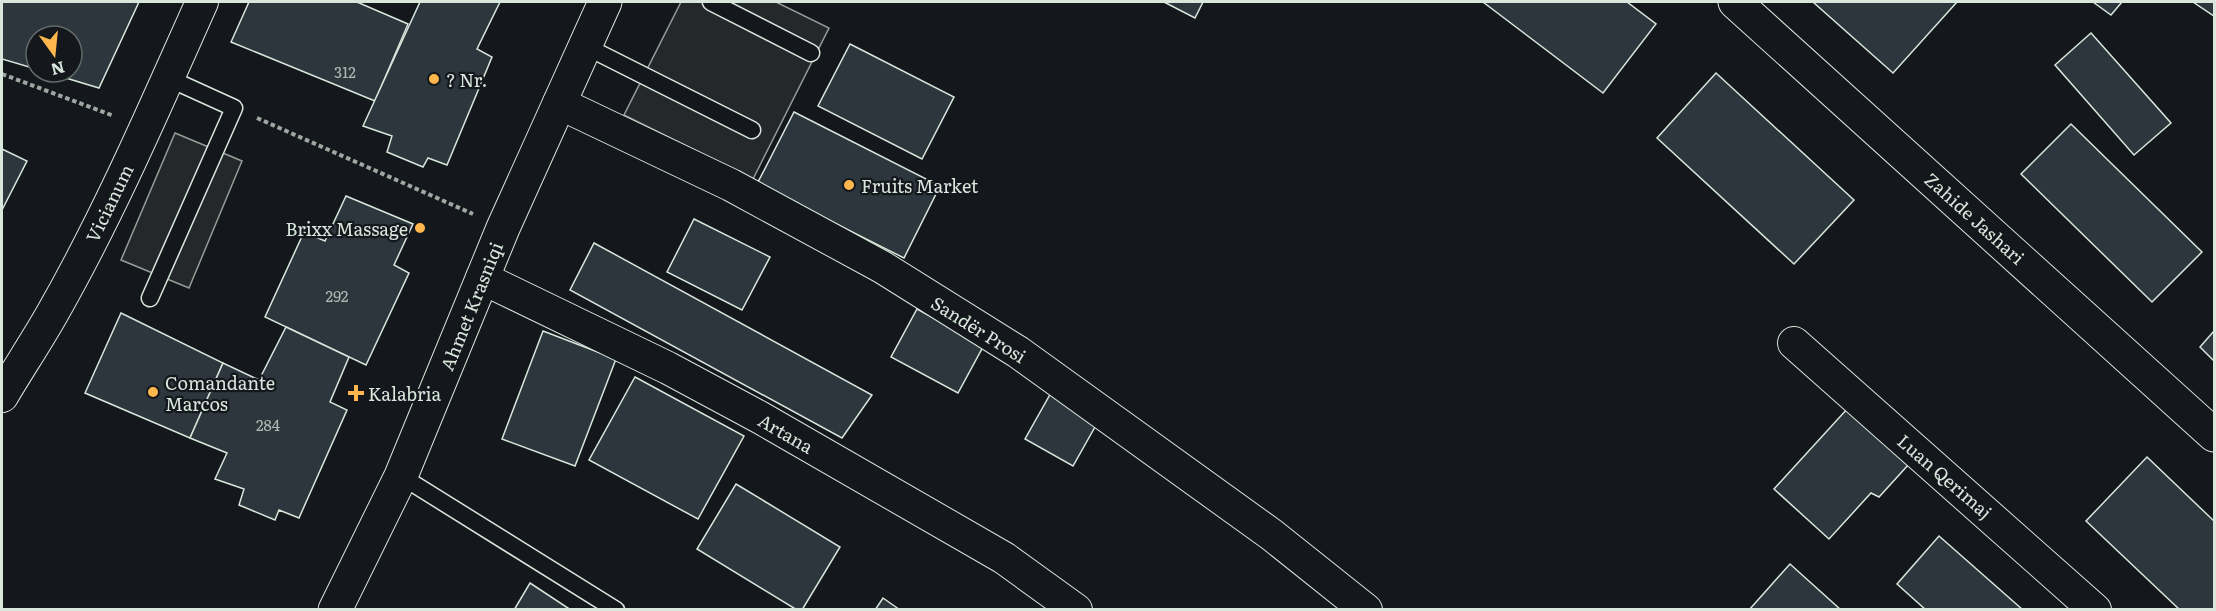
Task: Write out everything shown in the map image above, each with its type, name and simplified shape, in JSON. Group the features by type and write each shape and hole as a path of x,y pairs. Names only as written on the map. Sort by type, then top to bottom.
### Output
{"main road":[{"name":"Ahmet Krasniqi","path":"335,609 401,476 503,228 605,2"},
{"name":"Zahide Jashari","path":"1735,2 2214,435"}],"street":[{"name":"Vicianum","path":"2,396 52,314 146,128 202,2"},
{"name":"Sandër Prosi","path":"559,103 731,185 882,267 1018,352 1272,535 1366,609"},
{"name":"Artana","path":"482,278 668,368 761,418 1004,558 1076,609"},
{"name":"Luan Qerimaj","path":"1794,343 2095,609"}],"lane":[{"path":"711,2 811,53"},
{"path":"585,46 752,130"},
{"path":"150,298 234,108 168,78"},
{"path":"401,476 616,609"}],"path":[{"path":"2,74 146,128"},
{"path":"234,108 503,228"}],"shaded area":[{"path":"681,2 776,2 829,28 753,179 624,115"},
{"path":"175,133 242,161 189,288 121,260"}],"building":[{"path":"2,2 139,2 99,88 84,83 84,24 24,24 24,65 2,59"},
{"path":"249,2 357,2 408,24 375,101 231,42"},
{"name":"? Nr.","path":"420,2 500,2 477,49 492,57 447,165 428,158 423,167 387,152 392,136 363,126"},
{"path":"1164,2 1203,2 1195,18"},
{"path":"1483,2 1627,2 1656,24 1603,93"},
{"path":"1813,2 1957,2 1893,73"},
{"path":"2093,2 2122,2 2111,15"},
{"path":"2193,2 2214,2 2214,16"},
{"path":"2091,33 2171,123 2134,155 2055,65"},
{"path":"850,44 954,97 922,159 818,106"},
{"path":"1716,73 1854,200 1794,264 1657,138"},
{"name":"Fruits Market","path":"794,112 940,186 904,258 757,184"},
{"path":"2071,124 2202,252 2152,302 2021,174"},
{"path":"2,149 27,161 2,210"},
{"path":"346,196 413,224 394,265 409,273 366,365 265,317 304,232 325,241"},
{"path":"694,219 770,257 742,310 667,272"},
{"path":"594,243 872,395 842,438 570,290"},
{"path":"917,309 984,345 958,393 891,357"},
{"path":"121,313 223,363 190,438 85,393"},
{"path":"286,327 349,357 330,402 347,410 299,518 279,510 275,520 239,505 244,489 215,479 227,453 190,438 223,363 259,380"},
{"path":"543,331 616,359 575,466 502,439"},
{"path":"2214,331 2214,361 2200,347"},
{"path":"635,377 744,436 698,519 589,460"},
{"path":"1052,391 1100,418 1073,466 1025,439"},
{"path":"1848,408 1909,464 1879,497 1871,493 1829,539 1774,489"},
{"path":"2147,457 2214,521 2214,610 2180,610 2086,521"},
{"path":"736,484 840,547 802,610 797,610 697,549"},
{"path":"1939,536 2023,610 1926,610 1897,584"},
{"path":"1790,564 1841,610 1749,610"},
{"path":"530,583 571,610 514,610"},
{"path":"883,598 900,610 875,610"}],"place":[{"name":"? Nr.","path":"434,79"},
{"name":"Fruits Market","path":"849,185"},
{"name":"Brixx Massage","path":"420,228"},
{"name":"Comandante Marcos","path":"153,392"},
{"name":"Kalabria","path":"356,393"}]}
